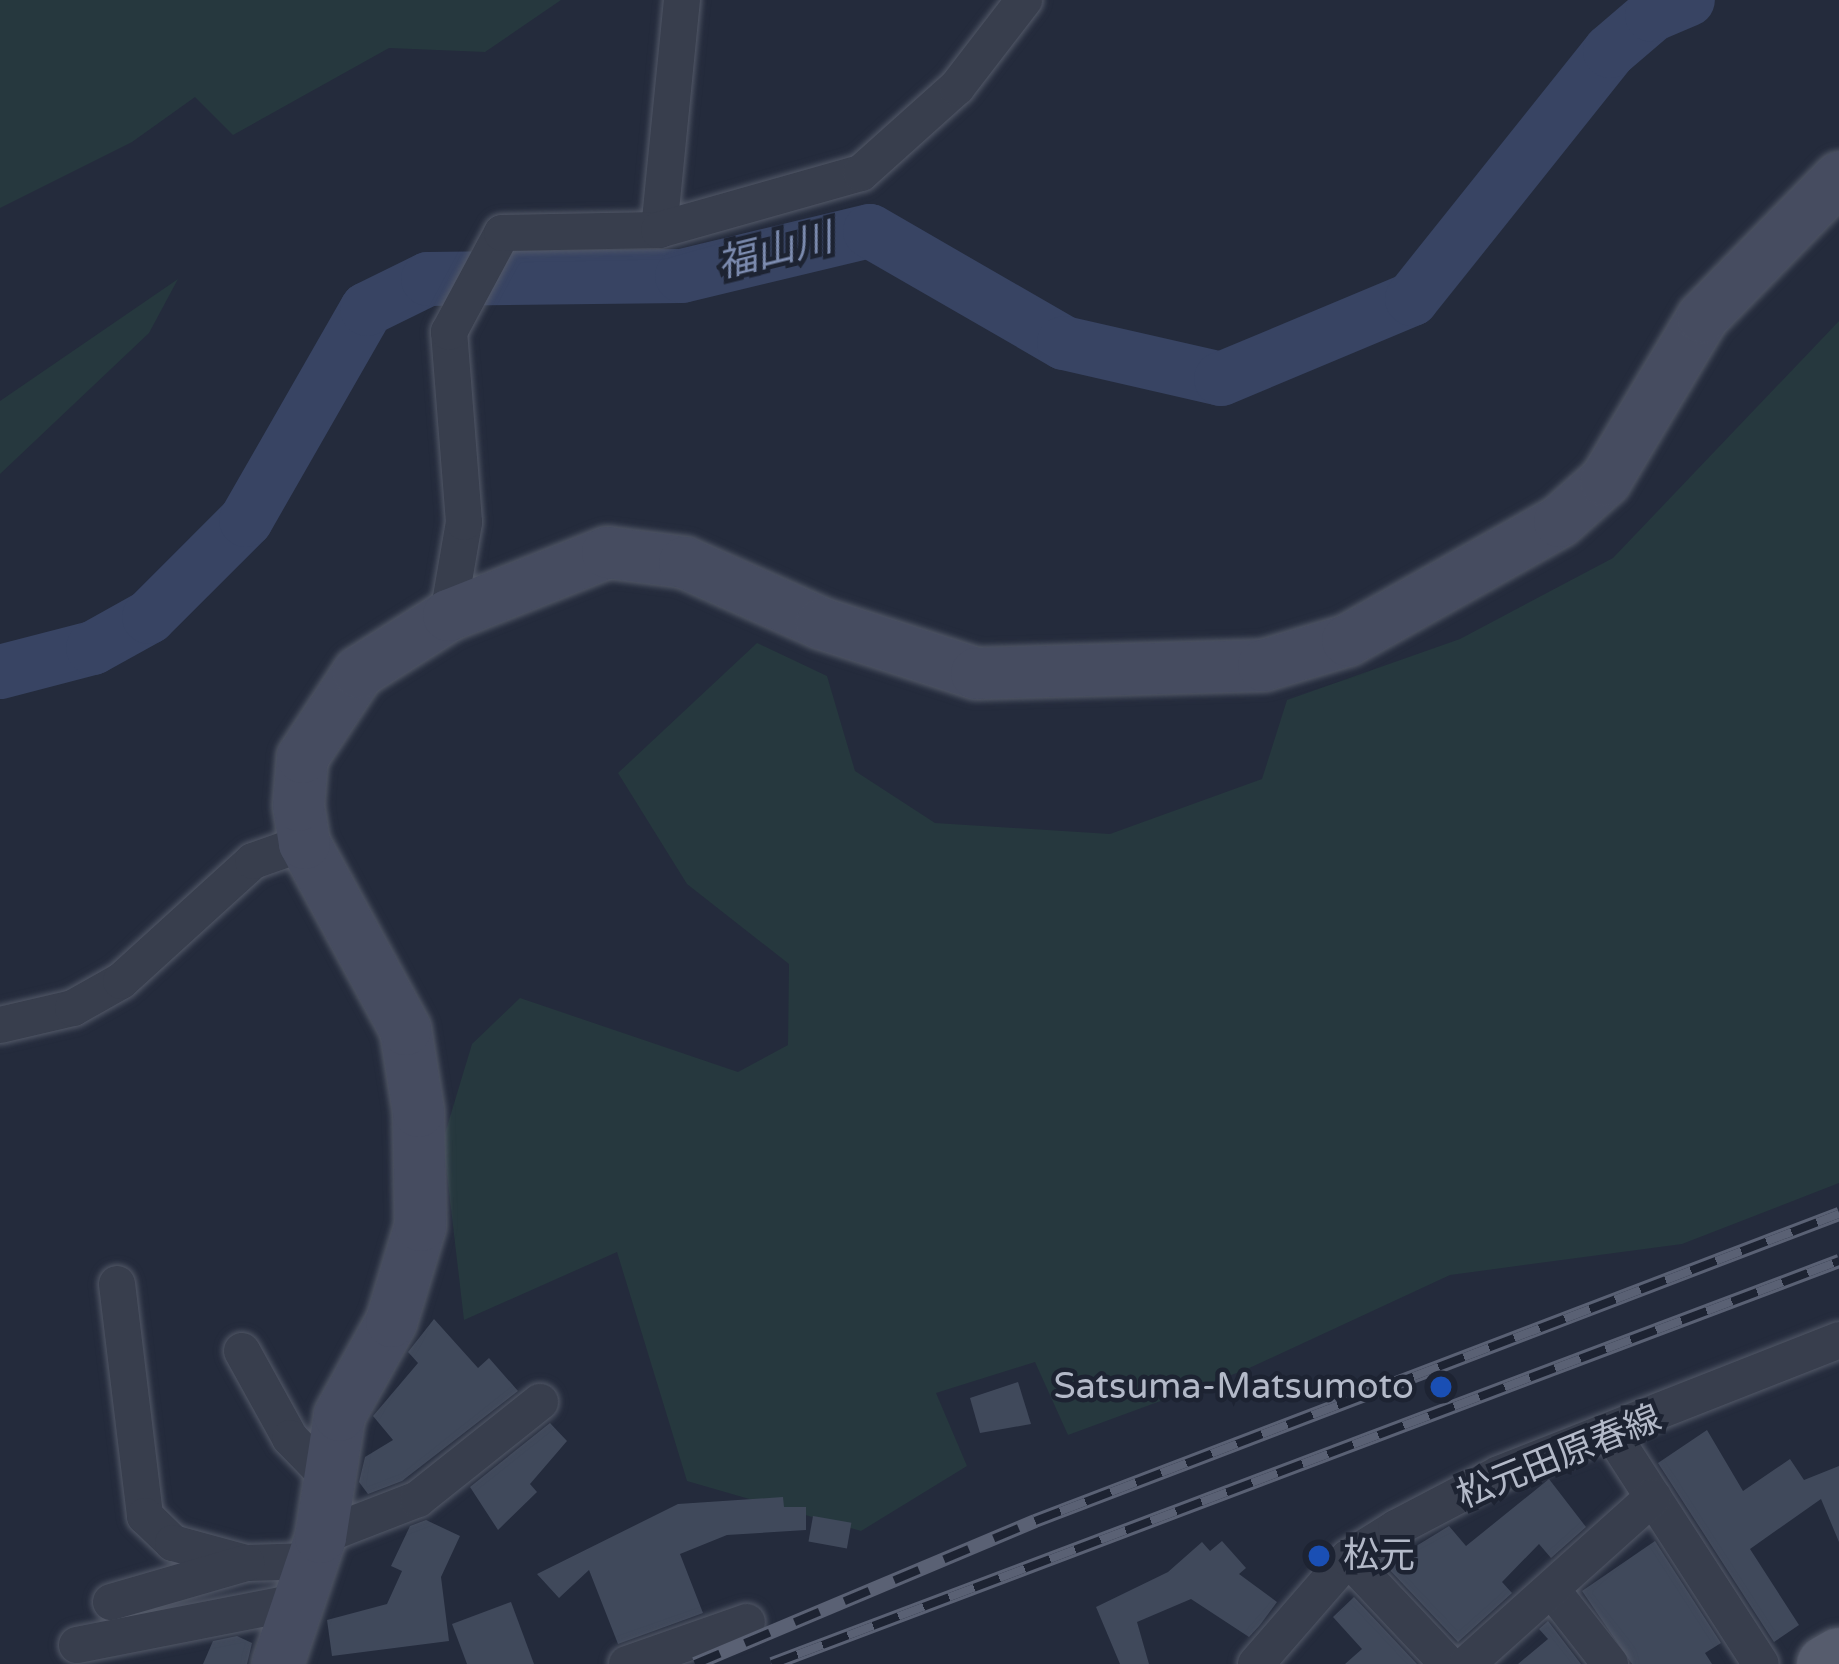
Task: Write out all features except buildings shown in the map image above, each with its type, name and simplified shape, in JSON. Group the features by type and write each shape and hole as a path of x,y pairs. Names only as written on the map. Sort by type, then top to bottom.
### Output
{"main road":[{"path":"1825,1664 1839,1656"}],"street":[{"path":"659,230 682,0"},
{"path":"448,615 464,521 449,332 502,233 659,230 862,173 957,87 1024,0"},
{"path":"278,1664 312,1566 339,1414 410,1270 422,1178 396,1003 304,843 302,757 328,706 388,650 448,615 607,552 684,562 821,623 976,673 1263,665 1347,640 1559,521 1605,480 1702,317 1839,177"},
{"path":"0,1025 73,1008 121,981 253,861 304,843"},
{"path":"117,1285 145,1516 173,1543 246,1563 312,1566"},
{"name":"松元田原春線","path":"1256,1664 1348,1558 1499,1474 1614,1437 1839,1340"},
{"path":"242,1351 290,1438 328,1476"},
{"path":"77,1645 312,1566 418,1499 540,1402"},
{"path":"1614,1437 1761,1664"},
{"path":"1467,1664 1653,1497"},
{"path":"1348,1558 1448,1664"},
{"path":"111,1602 246,1563"},
{"path":"1552,1590 1610,1664"},
{"path":"627,1664 747,1622"}],"shaded area":[{"path":"0,0 561,0 485,52 389,48 233,135 195,97 132,142 0,208"},
{"path":"178,279 149,333 0,474 0,401"},
{"path":"1839,321 1839,1183 1682,1244 1450,1275 1245,1370 1068,1435 1035,1362 936,1393 967,1466 861,1531 687,1481 617,1252 464,1320 443,1140 472,1044 520,998 738,1072 788,1045 789,964 687,884 618,773 757,643 827,676 855,771 935,823 1110,834 1262,779 1287,700 1460,639 1613,558"}],"waterway":[{"name":"福山川","path":"0,672 93,648 149,617 246,520 367,309 428,279 682,276 870,231 1064,343 1221,379 1412,299 1610,51 1652,15 1688,0"}],"railway":[{"path":"695,1664 1035,1521 1839,1214"},
{"path":"772,1664 1839,1261"}],"place":[{"name":"Satsuma-Matsumoto","path":"1441,1387"},
{"name":"松元","path":"1319,1556"}]}
